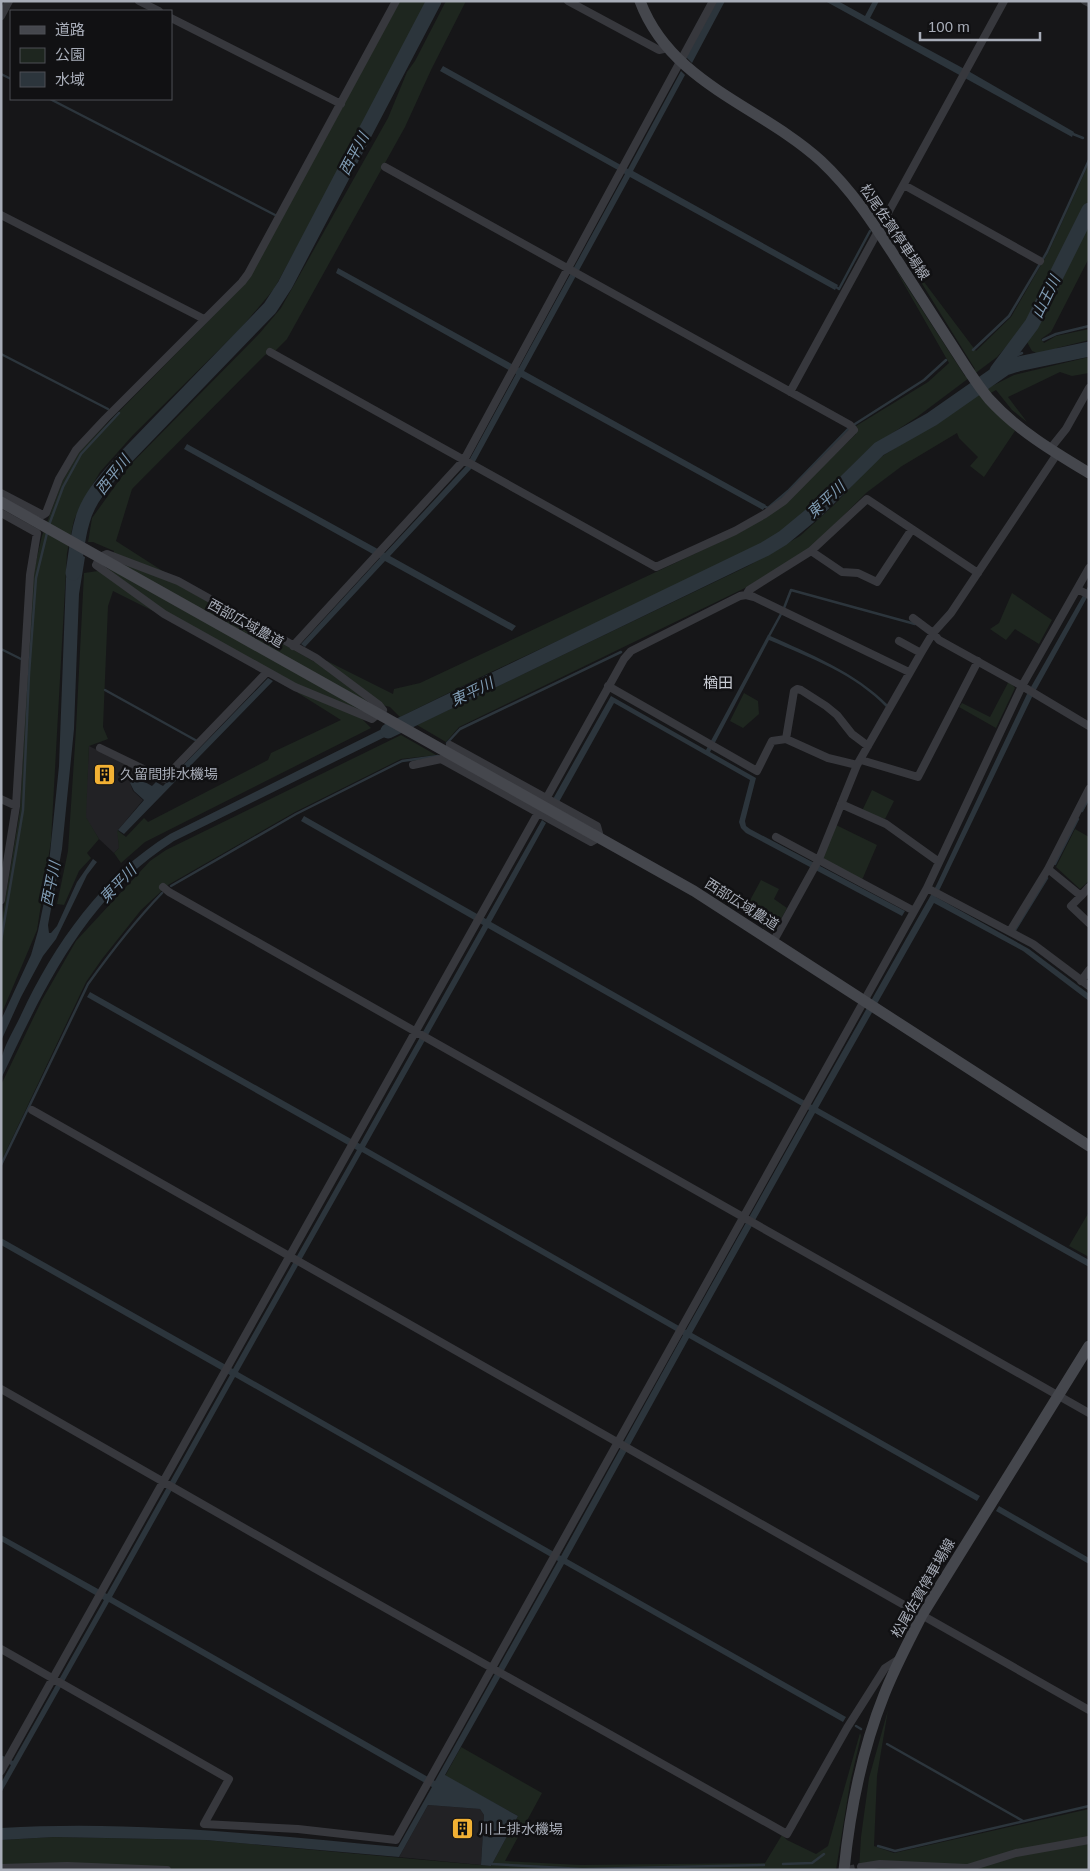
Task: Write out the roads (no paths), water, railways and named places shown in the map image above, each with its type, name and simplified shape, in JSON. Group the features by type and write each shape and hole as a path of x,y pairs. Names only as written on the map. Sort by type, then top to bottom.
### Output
{"street":[{"path":"1,16 9,1"},
{"path":"139,1 157,10"},
{"path":"1,493 42,515 46,513 59,480 76,450 248,274 396,1"},
{"path":"568,1 659,50 668,48"},
{"name":"松尾佐賀停車場線","path":"640,1 644,12 668,48 681,62 707,84 795,141 843,182 863,208 967,369 989,398 1021,428 1053,451 1089,473"},
{"path":"293,646 464,460 713,1"},
{"path":"790,392 1004,1"},
{"path":"1085,1 1089,3"},
{"path":"172,19 341,104"},
{"path":"270,352 656,568 735,531 784,501 854,430 850,425 385,167"},
{"path":"904,185 1040,262"},
{"path":"1,215 204,319"},
{"path":"773,942 818,860 859,762 909,672 933,633 951,614 978,573 1053,451 1089,388"},
{"path":"746,595 749,590 811,551 867,499 978,573"},
{"name":"西部広域農道","path":"1,502 694,891 1089,1146"},
{"path":"1,513 37,533 30,575 16,806 1,900"},
{"path":"811,551 842,572 858,573 877,582 912,529"},
{"path":"107,554 178,581 316,658 383,710 372,719 295,687 267,672 164,614 96,566 100,557 107,554"},
{"path":"1,1649 229,1779 204,1824 298,1830 396,1840 914,911 929,889 939,862 1025,687 1082,592 1089,568"},
{"path":"546,799 608,686 631,651 740,596 746,595 909,672"},
{"path":"914,618 939,640 1025,687 1089,726"},
{"path":"899,642 921,653"},
{"path":"608,686 757,771 772,741 786,739 828,758 859,762 918,777 978,661"},
{"path":"100,748 164,779 267,672"},
{"path":"786,739 794,691 797,689 826,706 837,715 852,734 868,746"},
{"path":"413,765 441,759 591,842 600,837 597,826 450,745"},
{"path":"1010,931 1048,869 1089,789"},
{"path":"1,799 16,806"},
{"path":"841,804 886,824 939,862"},
{"path":"5,1764 54,1679 102,1589 165,1482 224,1373 292,1257 355,1140 418,1032 538,813"},
{"path":"776,836 914,911"},
{"path":"1048,869 1081,896"},
{"path":"163,887 1089,1413"},
{"path":"1089,887 1071,906 1089,923"},
{"path":"929,889 1033,944 1089,986"},
{"path":"1081,981 1089,970"},
{"path":"32,1110 1089,1710"},
{"name":"松尾佐賀停車場線","path":"844,1870 857,1784 884,1695 901,1658 922,1615 1089,1346"},
{"path":"1,1389 788,1834 847,1728 885,1668 901,1658"},
{"path":"861,1867 880,1864 964,1869 1016,1853 1089,1840"},
{"path":"1,1868 67,1866 167,1870"}],"water":[{"path":"717,1 725,1 692,63 686,57"},
{"path":"825,1 838,1 865,16 873,1 879,1 870,18 970,72 1074,132 1072,137"},
{"path":"443,66 628,169 681,71 685,75 633,171 838,285 835,290 630,177 524,371 766,505 763,510 521,377 471,469 390,556 516,626 512,631 385,561 305,647 301,644 380,558 184,449 187,444 385,553 466,466 516,374 336,273 338,268 519,368 625,174 440,71"},
{"path":"71,550 85,557 79,594 74,729 62,849 48,925 49,933 57,926 77,882 93,859 97,862 87,875 56,939 43,956 21,997 1,1041 1,1020 31,955 46,892 59,766 66,578"},
{"path":"1089,585 1089,594 1032,697 936,897 1029,949 1089,994 1089,1001 1023,951 934,903 818,1108 1089,1260 1089,1267 815,1113 692,1333 980,1496 977,1501 689,1338 567,1559 846,1717 843,1722 564,1564 445,1775 518,1816 491,1866 481,1865 484,1815 480,1809 428,1805 399,1857 206,1840 54,1837 1,1840 1,1828 101,1826 200,1830 398,1847 432,1787 109,1602 1,1793 1,1783 11,1765 1,1760 1,1755 13,1761 104,1600 1,1541 1,1535 107,1594 230,1375 1,1245 1,1238 233,1369 357,1150 87,997 90,992 360,1144 483,925 301,821 304,816 486,919 542,820 546,823 491,922 812,1105 936,886 1027,694","holes":["488,928 809,1110 686,1330 365,1147","362,1152 683,1335 561,1556 238,1372","235,1377 558,1561 435,1781 112,1597"]},
{"path":"768,635 847,673 875,693 888,705 887,708 847,676 816,660 769,640 710,752 756,778 745,821 746,826 905,911 902,916 746,833 741,828 739,822 750,780 614,703 559,802 553,799 611,696 706,750"},
{"path":"268,678 273,681 124,834 118,830 144,800 134,791 130,783 136,777 152,786 156,782 163,786"},
{"path":"388,726 397,731 174,841 143,864 116,889 92,917 71,947 51,978 1,1079 1,1059 6,1046 49,963 83,913 123,870 170,834"},
{"path":"999,1506 1089,1558 1089,1564 996,1511"}],"waterway":[{"name":"西平川","path":"73,573 82,522 94,495 126,457 270,308 285,285 434,1"},
{"path":"1,74 10,78"},
{"path":"52,100 277,216"},
{"path":"1073,134 1083,138"},
{"path":"973,350 1009,316 1047,252 1089,160"},
{"name":"山王川","path":"997,371 1032,324 1089,210"},
{"path":"836,287 839,289 870,231"},
{"path":"1043,340 1056,334 1089,326"},
{"name":"東平川","path":"388,731 765,549 783,538 817,510 879,449 932,419 1005,368 1089,349"},
{"path":"1007,360 1022,353"},
{"path":"1,354 108,409"},
{"path":"855,424 924,380 946,360"},
{"path":"49,525 63,487 81,454 119,413"},
{"path":"763,506 768,508 788,491 848,429"},
{"path":"1,941 23,810 29,674 36,578 47,533"},
{"path":"784,608 791,590 915,624"},
{"path":"769,636 781,614"},
{"path":"1,649 21,659"},
{"path":"447,743 460,729 621,652"},
{"path":"105,690 197,741"},
{"path":"171,886 296,814 402,761 438,756"},
{"path":"1082,811 1089,798"},
{"path":"1055,864 1078,819"},
{"path":"1015,930 1047,878"},
{"path":"1,1165 88,984 105,960 162,893"},
{"path":"856,1726 861,1729"},
{"path":"887,1744 1023,1821"},
{"path":"878,1846 895,1851 1089,1806"},
{"path":"783,1864 812,1863 824,1854"},
{"path":"492,1864 582,1869 764,1865"}],"tunnel":[{"path":"847,1870 861,1867"}],"place":[{"name":"久留間排水機場","path":"104,774"},
{"name":"川上排水機場","path":"463,1829"}],"district":[{"name":"楢田","path":"718,683"}]}
